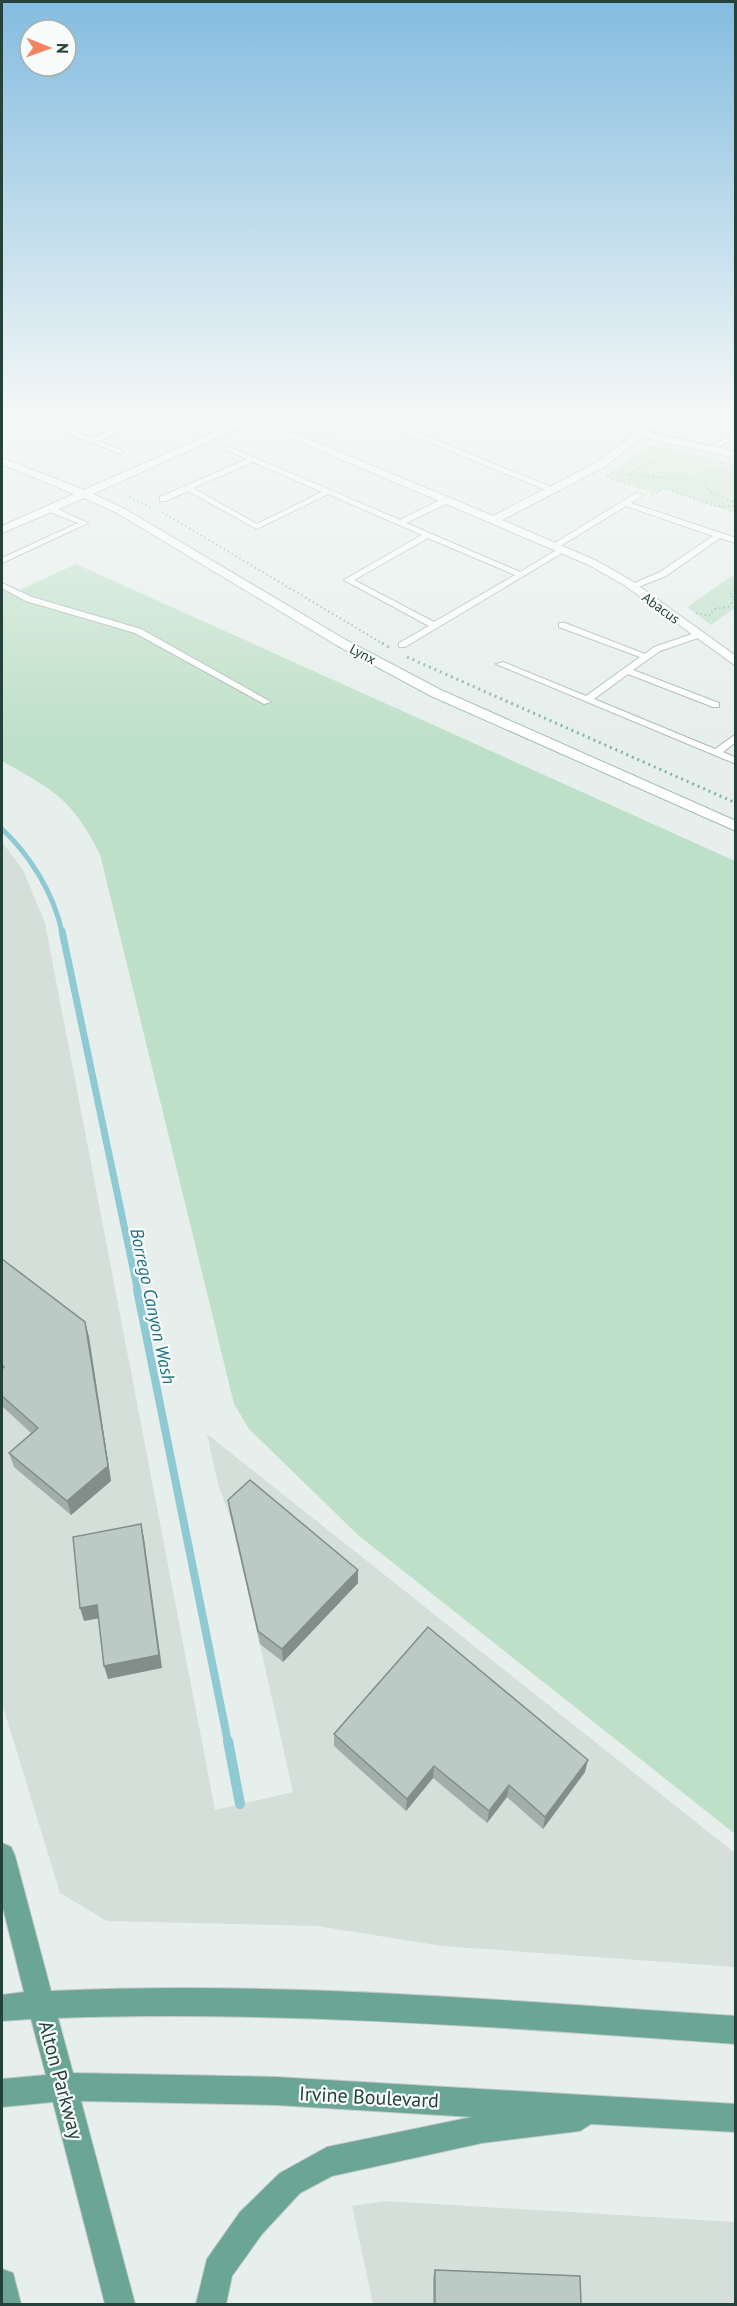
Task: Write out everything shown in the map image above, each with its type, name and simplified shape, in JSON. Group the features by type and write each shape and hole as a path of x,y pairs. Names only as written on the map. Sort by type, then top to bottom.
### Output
{"main road":[{"name":"Alton Parkway","path":"2,1856 120,2304"},
{"path":"2,2008 40,2004 365,2006 735,2030"},
{"name":"Irvine Boulevard","path":"2,2093 63,2087 276,2091 735,2118"},
{"path":"211,2304 218,2270 251,2223 290,2183 327,2162 482,2129 627,2112"},
{"path":"2,2284 6,2304"}],"street":[{"path":"2,530 19,523"},
{"name":"Lynx","path":"139,523 169,538 342,643 436,693 735,827"},
{"name":"Abacus","path":"503,523 593,563 633,587 735,662"}],"lane":[{"path":"2,561 83,523"},
{"path":"248,523 256,527 265,523"},
{"path":"402,523 521,574"},
{"path":"402,645 521,574 595,523"},
{"path":"682,523 735,541"},
{"path":"427,535 348,580 435,626"},
{"path":"633,587 663,574 719,535"},
{"path":"2,585 29,598 138,631 267,702"},
{"path":"562,625 647,657"},
{"path":"587,700 647,657 666,646 698,635"},
{"path":"500,664 735,761"},
{"path":"628,671 716,705"},
{"path":"716,753 735,737"}],"path":[{"path":"180,523 394,650"},
{"path":"692,614 709,616 714,609 728,607 735,599 730,595 735,585"},
{"path":"403,655 735,803"}],"shaded area":[{"path":"2,842 23,870 45,923 215,1810 293,1792 233,1525 218,1484 207,1434 735,1853 735,1967 442,1946 317,1926 107,1921 60,1893 2,1703"},
{"path":"386,2201 735,2222 735,2304 373,2304 352,2206"}],"green space":[{"path":"76,564 735,861 735,1834 358,1535 249,1429 234,1404 100,854 80,820 60,798 36,780 2,761 2,590 11,594"},
{"path":"735,574 735,608 711,625 687,607"}],"building":[{"path":"2,1259 85,1322 108,1466 67,1501 9,1453 38,1428 2,1396 2,1369 4,1367 2,1365"},
{"path":"250,1480 358,1570 282,1649 258,1631 228,1500"},
{"path":"141,1524 159,1655 104,1666 97,1605 80,1608 73,1537"},
{"path":"428,1627 588,1760 545,1817 509,1785 489,1811 434,1766 407,1799 334,1734"},
{"path":"435,2270 580,2276 581,2304 435,2304"}],"waterway":[{"name":"Borrego Canyon Wash","path":"2,829 40,876 53,904 62,932"},
{"name":"Borrego Canyon Wash","path":"62,931 138,1292"},
{"name":"Borrego Canyon Wash","path":"137,1290 228,1742"},
{"name":"Borrego Canyon Wash","path":"228,1741 240,1804"}]}
